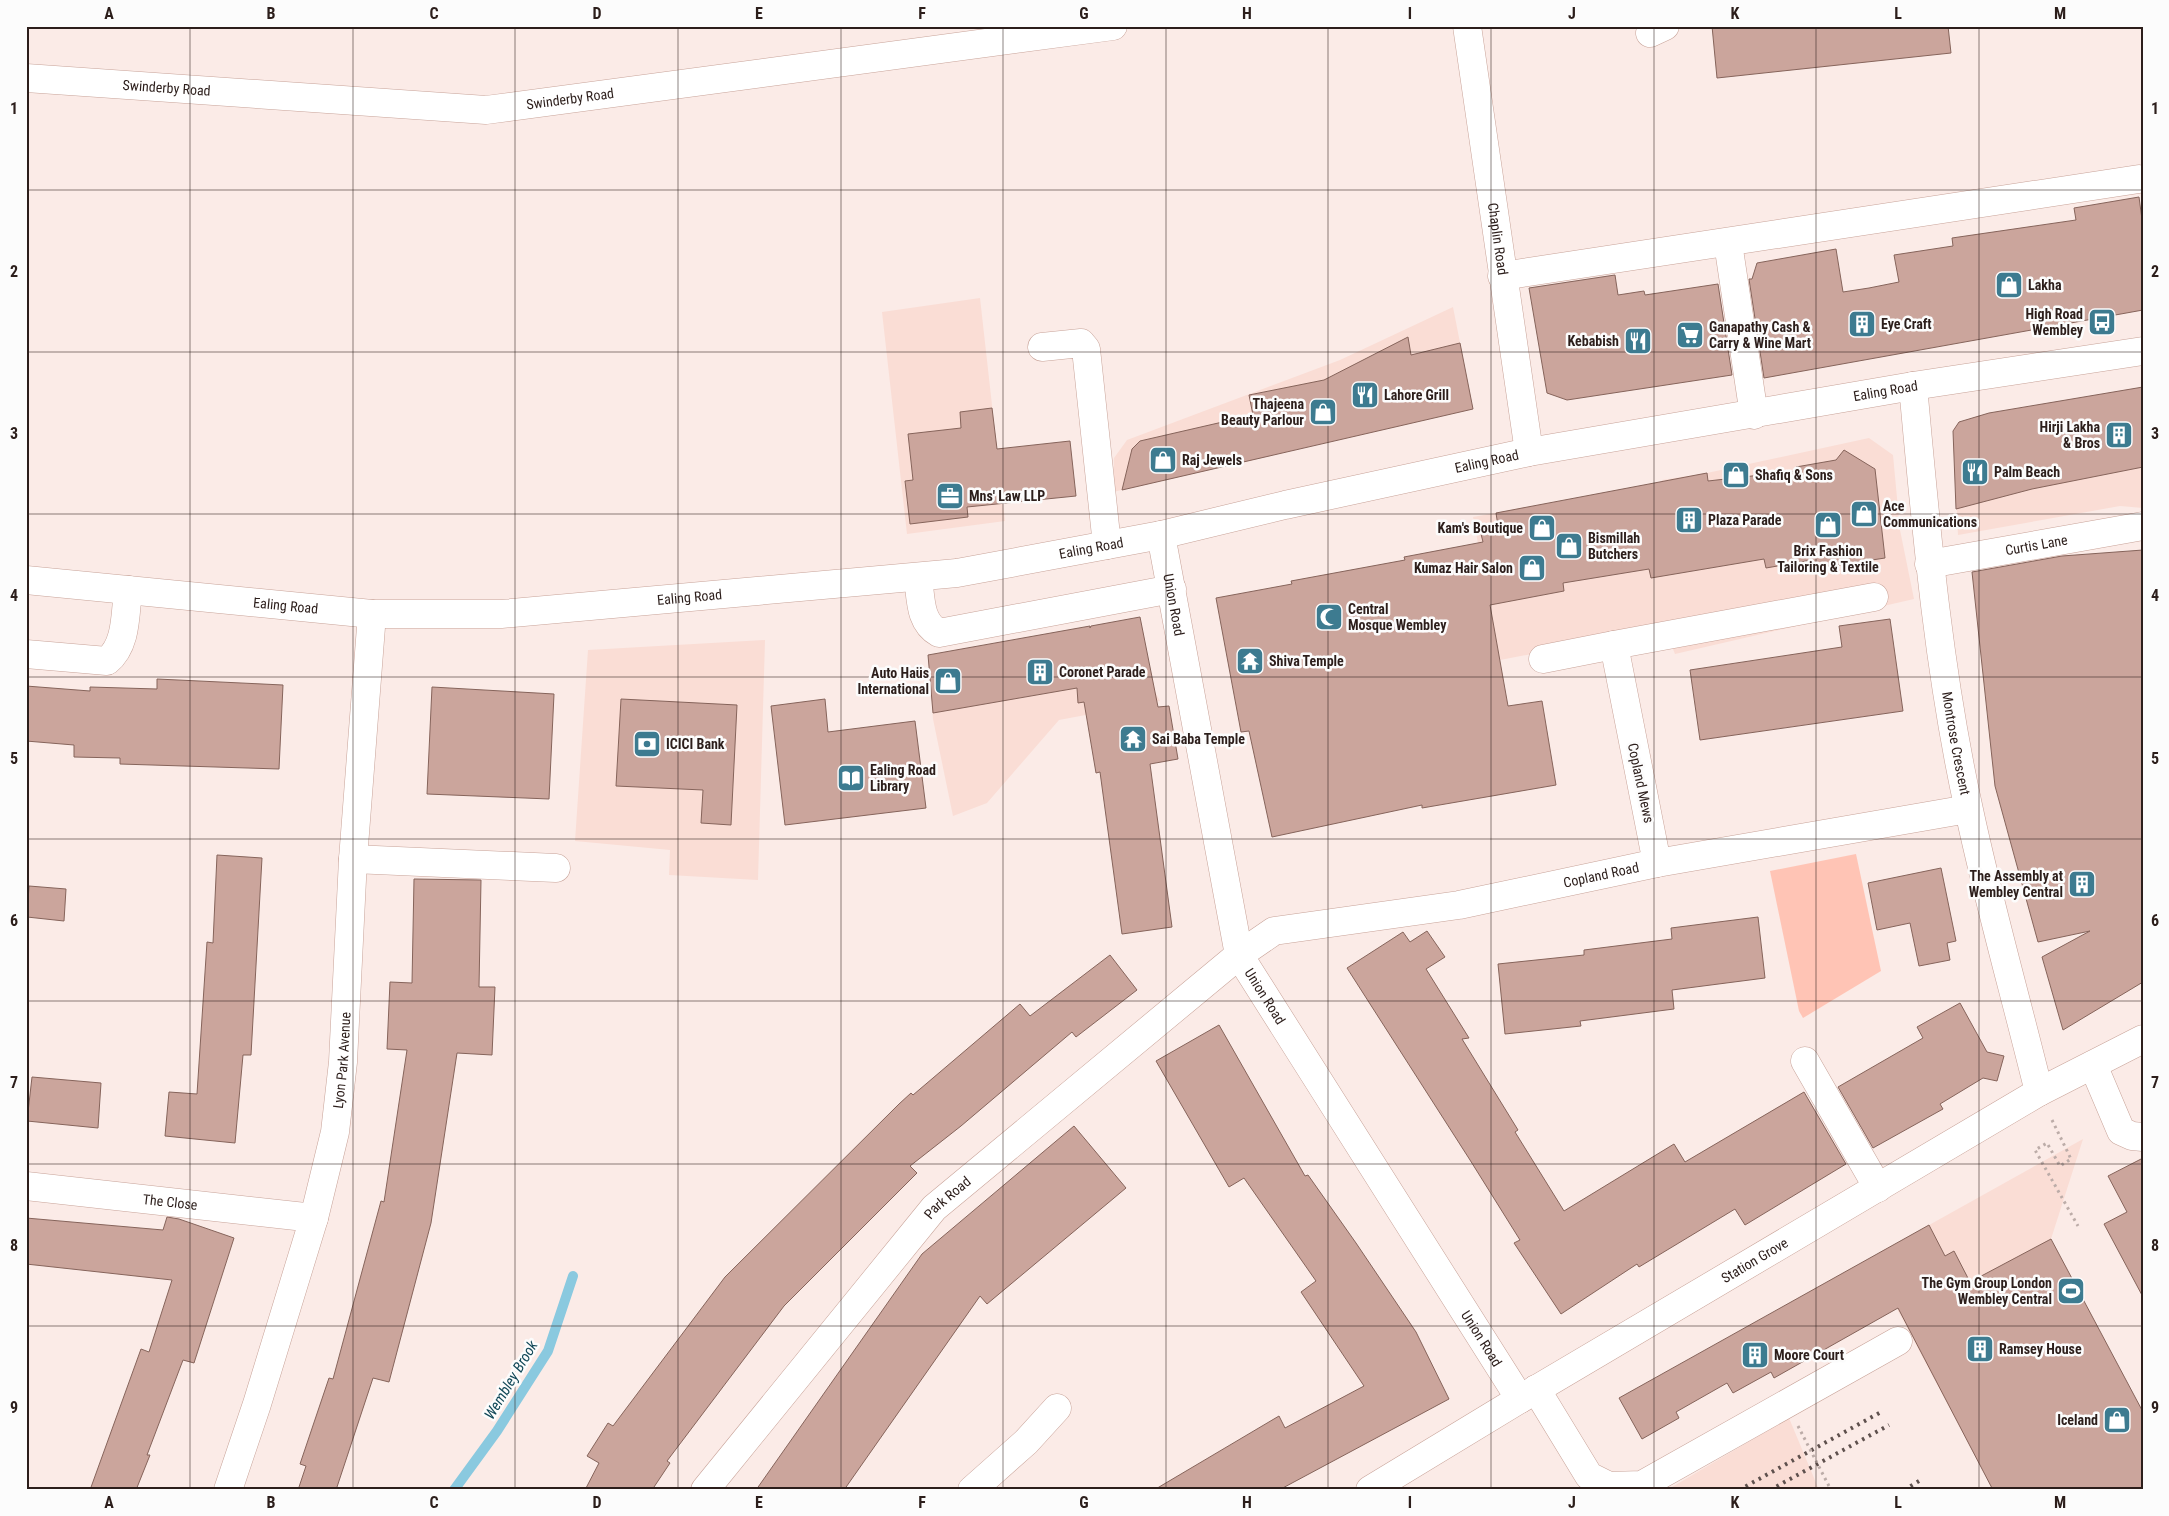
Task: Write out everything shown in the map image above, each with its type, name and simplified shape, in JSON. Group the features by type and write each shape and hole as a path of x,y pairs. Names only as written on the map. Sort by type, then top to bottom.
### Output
{"street":[{"name":"Swinderby Road","path":"26,78 486,110 1113,26"},
{"name":"Chaplin Road","path":"1467,26 1529,452"},
{"path":"1502,276 2139,179"},
{"path":"1728,243 1754,415"},
{"path":"1042,347 1081,343 1086,349 1107,545"},
{"name":"Ealing Road","path":"26,580 372,614 501,614 957,574 1161,535 1285,505 1529,452 1754,415 1913,386 2143,351"},
{"name":"Montrose Crescent","path":"1913,386 1929,564 1944,678 1968,809 2039,1092"},
{"name":"Curtis Lane","path":"1929,564 2143,526"},
{"name":"Union Road","path":"1161,535 1240,955 1528,1394 1590,1476 1610,1486 1642,1485 1898,1341"},
{"path":"918,577 924,618 930,628 939,632 965,629 1172,589"},
{"path":"26,654 107,661 116,654 120,645 128,590"},
{"path":"1543,659 1874,597"},
{"name":"Lyon Park Avenue","path":"228,1490 257,1404 314,1218 335,1132 343,1062 353,859 372,614"},
{"name":"Copland Mews","path":"1614,646 1624,704 1658,863"},
{"name":"Copland Road","path":"1240,955 1274,931 1459,905 1658,863 1968,809"},
{"path":"353,859 556,868"},
{"name":"Park Road","path":"705,1490 934,1208 1240,955"},
{"name":"Station Grove","path":"1370,1490 1528,1394 2039,1092 2143,1039"},
{"path":"1804,1061 1878,1188"},
{"path":"2093,1065 2121,1131 2132,1136 2143,1137"},
{"name":"The Close","path":"26,1186 314,1218"},
{"path":"972,1490 1026,1442 1057,1408"}],"path":[{"path":"2054,1124 2072,1159 2060,1166 2047,1143 2035,1150 2078,1226"},
{"path":"1798,1426 1831,1490"}],"shaded area":[{"path":"980,298 1005,521 907,534 882,312"},
{"path":"1453,307 1473,409 1113,492 1114,458 1127,440 1340,360"},
{"path":"2143,387 2143,508 2120,506 1958,535 1953,431 1959,422 1988,414"},
{"path":"1869,438 1893,455 1900,530 1914,599 1675,654 1665,629 1500,660 1473,517 1548,503 1550,512 1592,504 1590,495 1645,485 1646,492 1663,489 1662,480 1707,473"},
{"path":"1133,619 1141,624 1154,690 1160,701 1059,720 987,803 953,816 933,719 928,655"},
{"path":"765,640 758,880 669,875 670,850 575,841 588,650"},
{"path":"1856,854 1881,971 1803,1018 1799,1011 1770,871"},
{"path":"2083,1139 2051,1239 1993,1490 1870,1258"},
{"path":"1789,1418 1819,1490 1667,1490"}],"building":[{"path":"1712,26 1948,26 1951,53 1717,78"},
{"path":"2139,197 2143,227 2143,310 1764,378 1749,279 1752,279 1757,263 1836,249 1843,292 1869,288 1899,282 1894,255 1953,246 1952,238 2076,220 2074,208"},
{"path":"1615,275 1618,295 1644,291 1645,295 1718,284 1732,375 1567,400 1547,393 1529,288"},
{"path":"1408,337 1411,355 1460,343 1473,409 1122,490 1132,449 1140,441 1253,415 1249,395 1324,380"},
{"path":"2143,387 2143,467 2032,489 1956,509 1953,431 1959,422 1989,413"},
{"path":"992,408 997,449 1070,441 1076,496 967,507 968,517 910,524 905,481 913,480 908,434 961,428 960,412"},
{"path":"1844,450 1875,469 1885,558 1813,569 1812,560 1766,568 1764,559 1651,578 1649,569 1563,583 1564,591 1490,605 1508,706 1542,701 1556,785 1422,808 1422,805 1272,837 1249,731 1241,732 1216,598 1292,584 1291,581 1405,560 1404,557 1483,542 1480,530 1498,526 1496,513 1707,473 1708,481 1796,471 1796,467 1836,460"},
{"name":"The Assembly at Wembley Central","path":"2143,550 2143,982 2063,1030 2042,957 2090,931 2038,942 1995,786 1972,572 2062,556"},
{"path":"1140,617 1158,707 1169,706 1178,759 1150,764 1172,927 1122,934 1100,772 1096,773 1084,702 1078,703 1077,688 933,713 928,655 1090,626 1090,628 1091,626"},
{"path":"1890,619 1903,711 1700,740 1690,670 1842,647 1839,626"},
{"path":"157,679 283,685 279,769 120,764 120,758 74,757 74,745 26,741 26,686 90,691 90,687 157,689"},
{"path":"432,687 554,694 549,799 427,794"},
{"path":"621,699 737,705 731,825 701,823 703,790 616,786"},
{"name":"Ealing Road Library","path":"825,699 828,732 915,721 926,808 785,825 771,706"},
{"path":"217,855 262,858 251,1055 243,1055 235,1143 165,1136 169,1092 197,1094 207,942 213,943"},
{"path":"1941,868 1956,941 1947,943 1950,960 1919,966 1910,923 1877,930 1868,883"},
{"path":"414,879 481,880 479,987 495,987 492,1055 457,1053 431,1223 389,1382 373,1378 336,1490 298,1490 306,1466 300,1464 329,1378 333,1379 381,1201 384,1202 407,1050 387,1049 390,982 412,983"},
{"path":"29,886 66,889 64,921 27,917"},
{"path":"1758,917 1765,978 1672,990 1674,1009 1580,1021 1581,1026 1505,1034 1498,964 1584,955 1584,950 1672,939 1671,928"},
{"path":"1427,931 1445,957 1426,969 1469,1038 1462,1039 1518,1130 1515,1132 1564,1211 1674,1144 1685,1162 1804,1092 1846,1164 1745,1225 1735,1209 1639,1267 1637,1264 1561,1314 1514,1243 1520,1240 1347,968 1403,932 1410,942"},
{"path":"1110,955 1137,990 1076,1037 1072,1032 961,1126 910,1166 917,1173 784,1306 667,1461 670,1463 652,1490 585,1490 599,1463 587,1456 608,1423 613,1426 725,1277 911,1093 913,1095 1020,1004 1030,1016"},
{"path":"1960,1003 1987,1052 2004,1056 1997,1081 1983,1078 1940,1104 1943,1109 1873,1148 1838,1087 1923,1038 1917,1027"},
{"path":"1219,1025 1305,1176 1308,1175 1416,1332 1449,1399 1279,1490 1154,1490 1279,1416 1285,1428 1364,1386 1301,1292 1316,1281 1244,1178 1229,1187 1156,1061"},
{"path":"32,1077 101,1083 98,1128 27,1121"},
{"path":"1074,1126 1126,1188 987,1304 980,1296 844,1490 756,1490 922,1254"},
{"path":"2143,1158 2143,1297 2104,1224 2127,1212 2108,1176"},
{"path":"167,1217 179,1219 234,1238 194,1363 183,1360 147,1455 150,1455 136,1490 90,1490 141,1349 149,1352 172,1280 26,1264 26,1218 163,1230"},
{"path":"1929,1225 1945,1256 1954,1251 1970,1282 2051,1239 2143,1412 2143,1490 1993,1490 1898,1308 1774,1378 1771,1372 1733,1393 1727,1383 1676,1412 1679,1418 1642,1439 1619,1398"}],"waterway":[{"name":"Wembley Brook","path":"454,1490 497,1431 548,1351 573,1276"}],"railway":[{"path":"1739,1490 1881,1412"},
{"path":"1770,1490 1889,1425"},
{"path":"1904,1490 1919,1481"}],"place":[{"name":"Lakha","path":"2009,285"},
{"name":"High Road Wembley","path":"2102,322"},
{"name":"Eye Craft","path":"1862,324"},
{"name":"Ganapathy Cash & Carry & Wine Mart","path":"1690,335"},
{"name":"Kebabish","path":"1638,341"},
{"name":"Lahore Grill","path":"1365,395"},
{"name":"Thajeena Beauty Parlour","path":"1323,412"},
{"name":"Hirji Lakha & Bros","path":"2119,435"},
{"name":"Raj Jewels","path":"1163,460"},
{"name":"Palm Beach","path":"1975,472"},
{"name":"Shafiq & Sons","path":"1736,475"},
{"name":"Mns' Law LLP","path":"950,496"},
{"name":"Ace Communications","path":"1864,514"},
{"name":"Plaza Parade","path":"1689,520"},
{"name":"Brix Fashion Tailoring & Textile","path":"1828,525"},
{"name":"Kam's Boutique","path":"1542,528"},
{"name":"Bismillah Butchers","path":"1569,546"},
{"name":"Kumaz Hair Salon","path":"1532,568"},
{"name":"Central Mosque Wembley","path":"1329,617"},
{"name":"Shiva Temple","path":"1250,661"},
{"name":"Coronet Parade","path":"1040,672"},
{"name":"Auto Haüs International","path":"948,681"},
{"name":"Sai Baba Temple","path":"1133,739"},
{"name":"ICICI Bank","path":"647,744"},
{"name":"Ealing Road Library","path":"851,778"},
{"name":"The Assembly at Wembley Central","path":"2082,884"},
{"name":"The Gym Group London Wembley Central","path":"2071,1291"},
{"name":"Ramsey House","path":"1980,1349"},
{"name":"Moore Court","path":"1755,1355"},
{"name":"Iceland","path":"2117,1420"}]}
